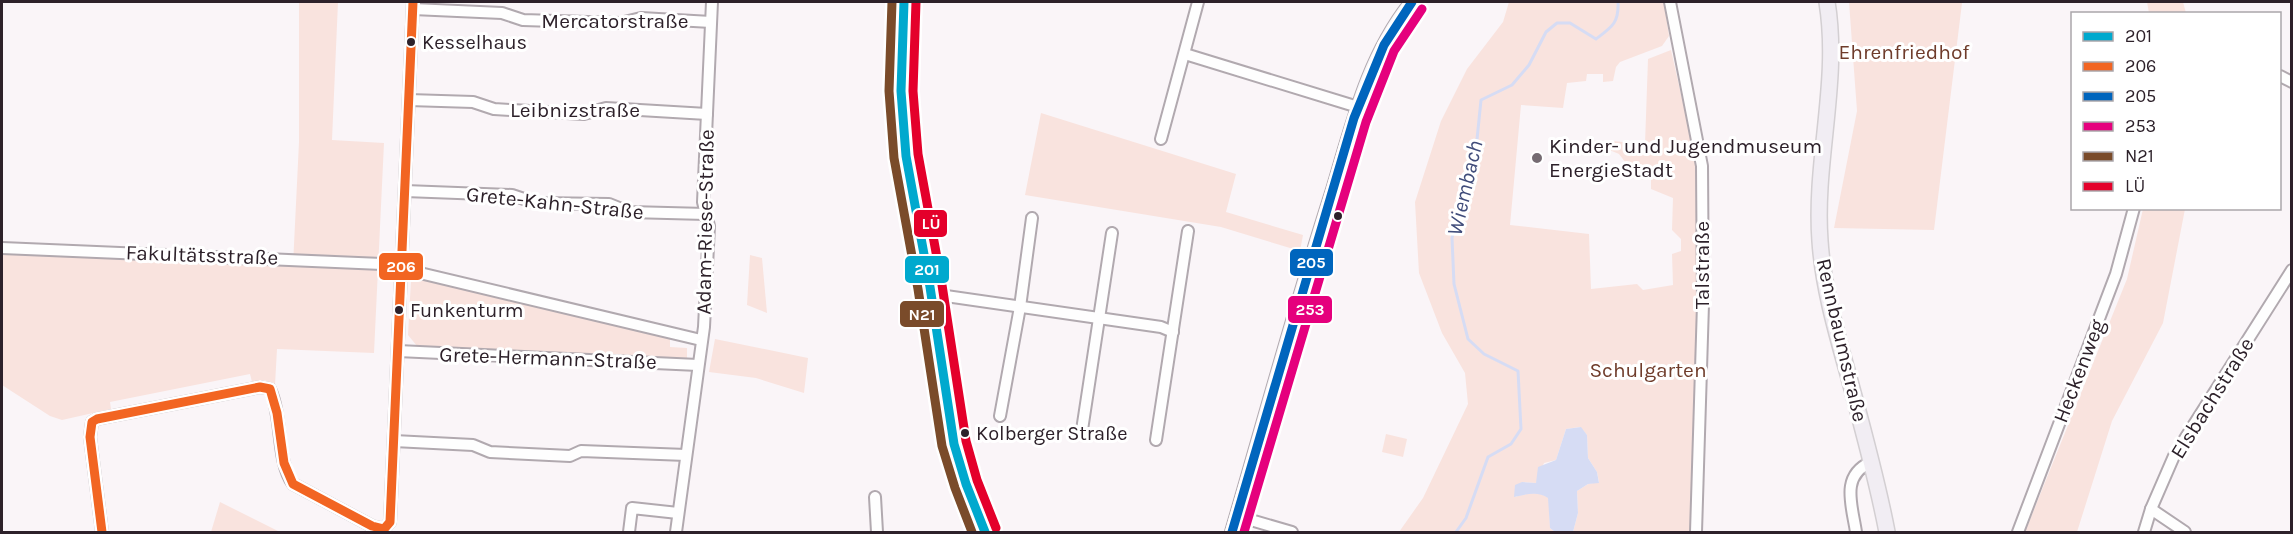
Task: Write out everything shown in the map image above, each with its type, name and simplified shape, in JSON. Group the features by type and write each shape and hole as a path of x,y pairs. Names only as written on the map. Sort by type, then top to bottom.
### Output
{"main road":[{"path":"1232,532 1314,247 1358,107 1376,60 1390,34 1412,2"},
{"name":"Rennbaumstraße","path":"1827,2 1831,43 1830,90 1819,177 1820,244 1836,330 1887,532"}],"street":[{"name":"Adam-Riese-Straße","path":"678,513 704,327 709,226 703,202 712,2"},
{"path":"904,2 901,91 905,144 954,444 966,484 985,532"},
{"path":"1161,139 1198,2"},
{"name":"Talstraße","path":"1670,2 1702,166 1703,304 1696,532"},
{"name":"Mercatorstraße","path":"413,5 502,13 523,20 620,23 641,18 711,22"},
{"path":"102,532 90,437 92,422 97,419 260,387 270,389 276,402 286,472 293,484 385,531 390,522 413,5"},
{"path":"1185,54 1358,107"},
{"name":"Leibnizstraße","path":"409,100 473,102 494,110 584,114 606,108 707,114"},
{"name":"Grete-Kahn-Straße","path":"405,191 512,195 536,202 609,204 629,212 706,214"},
{"name":"Heckenweg","path":"2018,532 2116,274 2133,210"},
{"path":"1000,416 1020,307 1032,218"},
{"path":"1156,440 1188,231"},
{"path":"1082,430 1112,233"},
{"name":"Fakultätsstraße","path":"2,248 382,264 701,340"},
{"name":"Elsbachstraße","path":"2144,532 2151,508 2174,456 2292,270"},
{"path":"931,296 946,296 1161,327 1173,332"},
{"name":"Grete-Hermann-Straße","path":"398,351 698,365"},
{"path":"394,441 473,445 490,452 570,456 582,451 686,455"},
{"path":"1856,532 1850,490 1852,477 1860,467 1871,462"},
{"path":"875,497 877,532"},
{"path":"629,532 632,508 678,513 676,532"},
{"path":"2151,508 2185,532"},
{"path":"1237,516 1292,532"}],"green space":[{"path":"299,2 338,2 332,140 384,143 374,353 277,349 275,385 264,380 252,382 250,374 110,402 111,409 62,420 50,416 2,385 2,253 293,265 299,142"},
{"name":"Schulgarten","path":"1509,2 1664,2 1669,36 1662,46 1620,62 1616,67 1613,81 1603,82 1603,74 1587,74 1586,81 1567,83 1563,108 1521,105 1510,225 1589,234 1591,289 1637,284 1643,290 1673,285 1672,254 1681,251 1681,239 1672,230 1673,198 1651,189 1651,180 1638,179 1619,154 1607,149 1612,141 1645,144 1648,59 1671,50 1697,165 1698,306 1692,532 1573,532 1578,513 1577,491 1588,484 1599,482 1597,472 1588,458 1587,435 1580,427 1566,429 1556,460 1544,463 1536,483 1522,482 1515,497 1532,493 1549,498 1550,528 1555,532 1399,532 1423,498 1468,404 1465,373 1442,333 1419,273 1415,202 1441,121 1467,69 1503,22"},
{"name":"Ehrenfriedhof","path":"1849,2 1962,3 1934,230 1834,228 1857,111"},
{"path":"2147,2 2183,2 2186,12 2149,12"},
{"path":"1041,113 1236,174 1226,212 1303,235 1300,251 1221,227 1025,195"},
{"path":"2143,210 2185,210 2163,323 2112,421 2077,532 2025,532 2127,279"},
{"path":"750,255 762,258 767,313 747,305"},
{"path":"415,278 670,338 670,347 687,348 687,358 417,346 408,335 411,280"},
{"path":"715,339 808,358 804,393 756,378 709,372"},
{"path":"1386,434 1407,439 1403,457 1382,452"},
{"path":"220,502 280,532 211,532"}],"water":[{"path":"1581,427 1587,435 1588,458 1597,472 1599,483 1588,484 1577,491 1578,513 1573,532 1555,532 1550,528 1548,498 1536,494 1514,497 1515,485 1522,482 1536,483 1538,467 1556,460 1566,429"}],"waterway":[{"name":"Wiembach","path":"1456,532 1466,518 1488,457 1511,444 1521,429 1518,371 1484,354 1468,339 1454,284 1452,238 1463,190 1474,169 1481,100 1512,85 1529,65 1546,32 1557,23 1570,23 1596,39 1616,20 1618,2"}],"transit line":[{"name":"206","path":"384,529 390,522 413,2"},
{"name":"N21","path":"892,2 889,91 894,158 918,289 942,446 972,532"},
{"name":"201","path":"904,2 901,91 906,156 930,287 954,444 966,484 985,532"},
{"name":"LÜ","path":"916,2 913,91 918,154 942,285 966,441 977,480 996,528"},
{"name":"205","path":"1232,532 1354,118 1384,45 1412,2"},
{"name":"253","path":"1244,532 1366,122 1394,51 1422,9"},
{"name":"206","path":"102,532 90,437 92,422 97,419 260,387 270,389 277,413 284,463 293,484 372,526 384,529"}],"place":[{"name":"Kesselhaus","path":"411,42"},
{"name":"Kinder- und Jugendmuseum EnergieStadt","path":"1537,158"},
{"name":"Funkenturm","path":"399,310"},
{"name":"Kolberger Straße","path":"965,433"}]}
